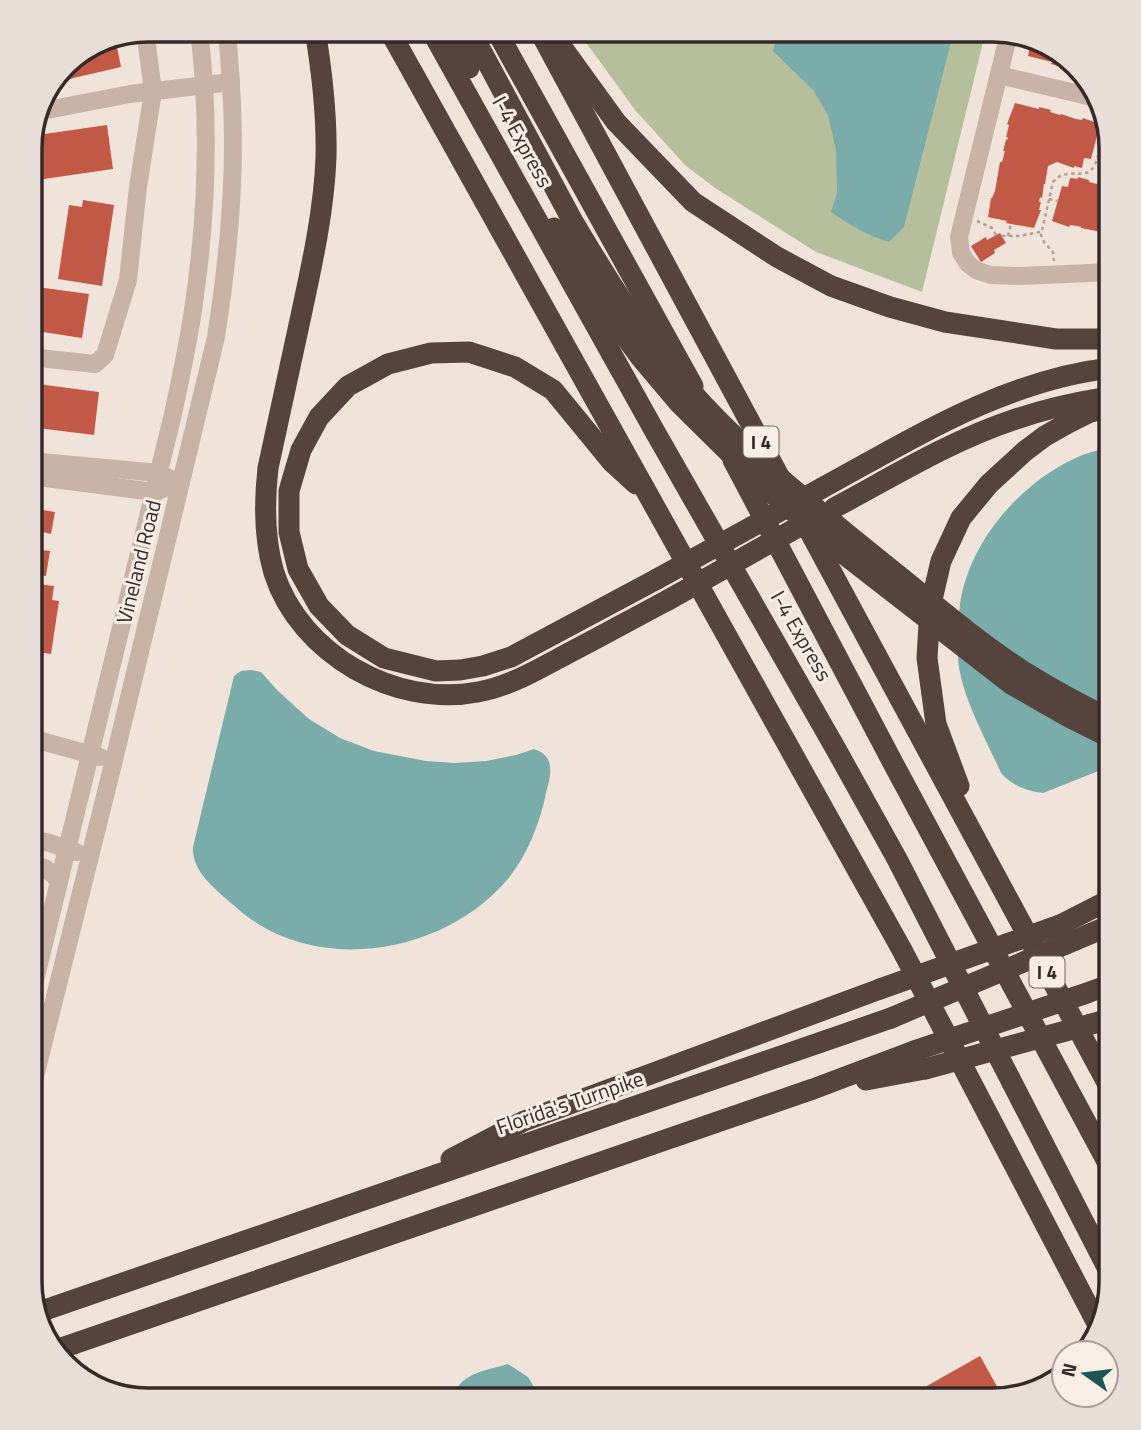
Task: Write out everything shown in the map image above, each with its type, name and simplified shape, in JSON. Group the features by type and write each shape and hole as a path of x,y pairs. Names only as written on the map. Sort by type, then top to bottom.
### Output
{"highway":[{"path":"317,42 322,70 326,157 321,212 268,468 265,498 266,536 275,574 294,613 312,636 356,671 394,686 453,695 476,693 519,680 954,444 1012,420 1068,404 1099,399"},
{"path":"396,42 902,950 1093,1316"},
{"name":"I-4 Express","path":"438,42 897,859 1099,1252"},
{"path":"455,42 563,223 688,388 765,464 870,552 1021,670 1099,713"},
{"path":"476,42 607,312 679,403 760,482 836,548 953,641 1011,684 1099,732"},
{"name":"I-4 Express","path":"503,42 732,457 1099,1147"},
{"name":"I 4","path":"545,42 1099,1068"},
{"path":"559,42 616,122 693,202 777,257 831,286 890,307 945,322 1056,339 1099,339"},
{"path":"648,494 612,462 553,390 515,367 469,352 431,353 388,364 348,386 318,417 301,450 289,491 289,532 298,569 319,606 347,635 384,658 436,671 483,666 511,657 945,421 1002,395 1059,377 1099,369"},
{"path":"983,853 936,724 927,658 930,608 941,561 961,518 989,484 1045,436 1099,410"},
{"path":"384,1193 524,1121 880,989 1063,935 1099,908"},
{"name":"Florida's Turnpike","path":"46,1310 891,1018 1063,935 1099,928"},
{"path":"920,1060 1099,988"},
{"path":"64,1347 813,1089 920,1060 1099,1021"}],"street":[{"path":"42,358 95,364 105,355 128,280 138,187 153,91 146,42"},
{"name":"Vineland Road","path":"42,951 159,472 194,304 204,196 200,42"},
{"name":"Vineland Road","path":"42,1048 216,337 223,292 231,192 233,142 228,42"},
{"path":"1007,43 963,218 959,237 961,253 968,264 991,275 1099,273"},
{"path":"999,75 1084,95"},
{"path":"50,109 130,93 231,82"},
{"path":"42,462 159,472 181,485"},
{"path":"42,478 154,492 181,485"},
{"path":"42,741 114,760"},
{"path":"42,841 89,855"},
{"path":"42,867 59,880"}],"path":[{"path":"1054,275 1053,252 1044,242 1041,232 1053,182 1065,173 1085,174 1094,166 1099,148"},
{"path":"1049,199 1057,201"},
{"path":"963,218 982,222 992,228 996,235"},
{"path":"1008,236 1011,224"},
{"path":"1002,236 1041,232"}],"green space":[{"path":"586,42 983,42 922,292 816,252 715,188 685,165 635,110"}],"water":[{"path":"776,42 951,42 904,227 889,242 859,230 831,212 837,193 836,150 828,115 813,90 773,51"},
{"path":"1099,451 1099,771 1043,793 1014,784 1001,773 975,716 960,672 960,604 964,585 979,549 989,532 1014,502 1043,477 1067,462"},
{"path":"241,671 261,672 309,719 340,738 374,751 426,761 454,763 486,761 534,749 546,756 550,767 549,780 536,827 527,850 507,880 480,906 449,926 414,940 377,948 340,949 303,943 269,930 238,909 202,874 193,847 234,676"},
{"path":"508,1364 528,1377 535,1388 457,1388 466,1379 482,1371"}],"building":[{"path":"117,47 121,67 67,79 89,60"},
{"path":"1029,49 1034,50 1061,67 1051,64 1052,62 1028,56"},
{"path":"1015,103 1096,122 1098,133 1091,159 1084,158 1082,168 1057,162 1048,166 1039,202 1041,210 1034,228 988,217 1008,137 1007,124"},
{"path":"107,125 113,169 42,179 43,134"},
{"path":"1078,177 1099,183 1099,232 1052,221 1062,186 1068,187 1070,178"},
{"path":"83,200 114,205 102,286 58,279 69,205 82,207"},
{"path":"1000,233 1006,243 981,262 971,246"},
{"path":"42,288 89,294 82,338 42,332"},
{"path":"42,385 99,392 94,435 42,428"},
{"path":"42,510 55,512 51,534 43,532 42,538"},
{"path":"42,550 50,551 46,576 42,576"},
{"path":"42,584 54,586 52,600 59,601 51,654 42,653"},
{"path":"980,1356 998,1388 993,1388 923,1388"}]}
